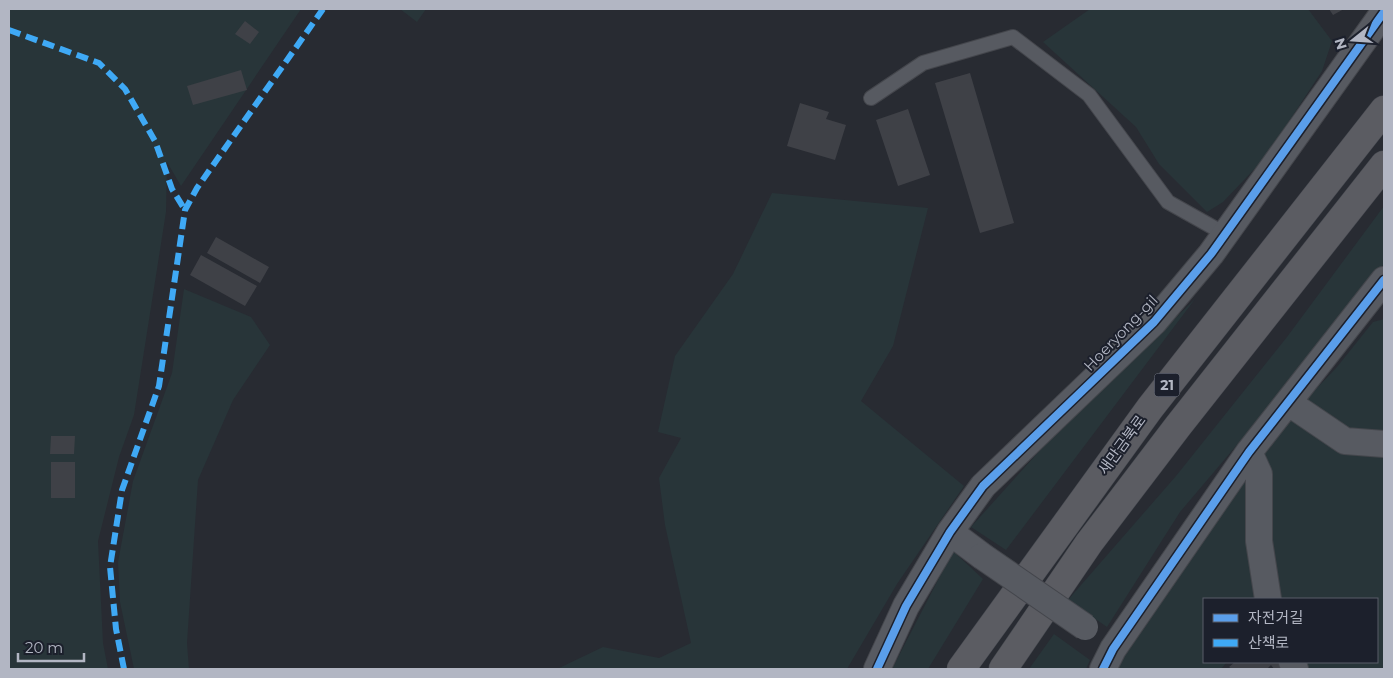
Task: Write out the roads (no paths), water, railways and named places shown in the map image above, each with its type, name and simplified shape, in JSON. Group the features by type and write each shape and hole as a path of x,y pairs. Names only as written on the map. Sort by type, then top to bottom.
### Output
{"highway":[{"name":"새만금북로","path":"961,669 1150,408 1384,110"},
{"name":"21","path":"1003,669 1089,543 1178,426 1384,165"}],"street":[{"name":"Hoeryong-gil","path":"877,669 906,606 950,532 983,486 1154,322 1225,234 1384,12"},
{"path":"950,532 1085,628 1108,659 1250,452 1384,280"},
{"path":"1289,404 1345,441 1384,444"},
{"path":"1250,452 1259,474 1259,541 1268,598"}],"lane":[{"path":"870,98 923,63 1013,38 1089,95 1168,202 1225,234"}]}
